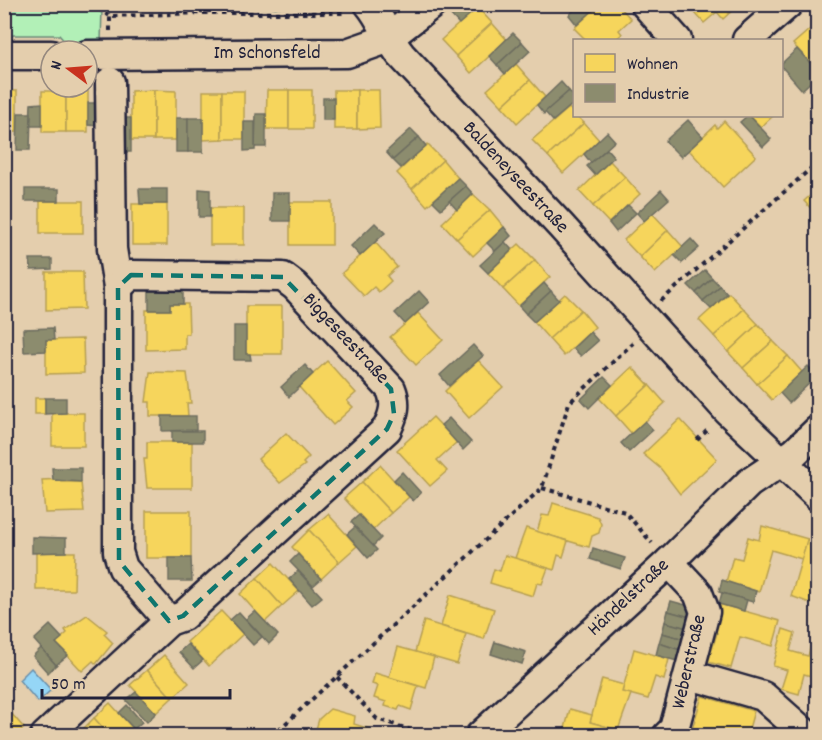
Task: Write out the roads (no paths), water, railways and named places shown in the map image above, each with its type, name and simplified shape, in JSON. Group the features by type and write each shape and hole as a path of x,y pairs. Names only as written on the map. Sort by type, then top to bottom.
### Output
{"street":[{"name":"Im Schonsfeld","path":"102,64 347,53 378,19 432,4"},
{"path":"645,4 676,39"},
{"path":"748,39 788,4"},
{"name":"Baldeneyseestraße","path":"378,19 728,411 779,461"},
{"path":"4,55 39,55"},
{"path":"102,64 112,249 118,287 119,561 169,621"},
{"name":"Biggeseestraße","path":"45,735 169,621 183,616 387,429 394,414 395,399 391,389 295,286 283,277 132,275 118,287"},
{"name":"Händelstraße","path":"480,735 669,562 749,483 794,453 818,430"},
{"path":"779,461 818,496"},
{"name":"Weberstraße","path":"667,735 674,729 705,612 698,592 669,562"},
{"path":"690,675 763,696 808,735"}],"water":[{"path":"31,668 51,690 38,702 19,680"}]}
